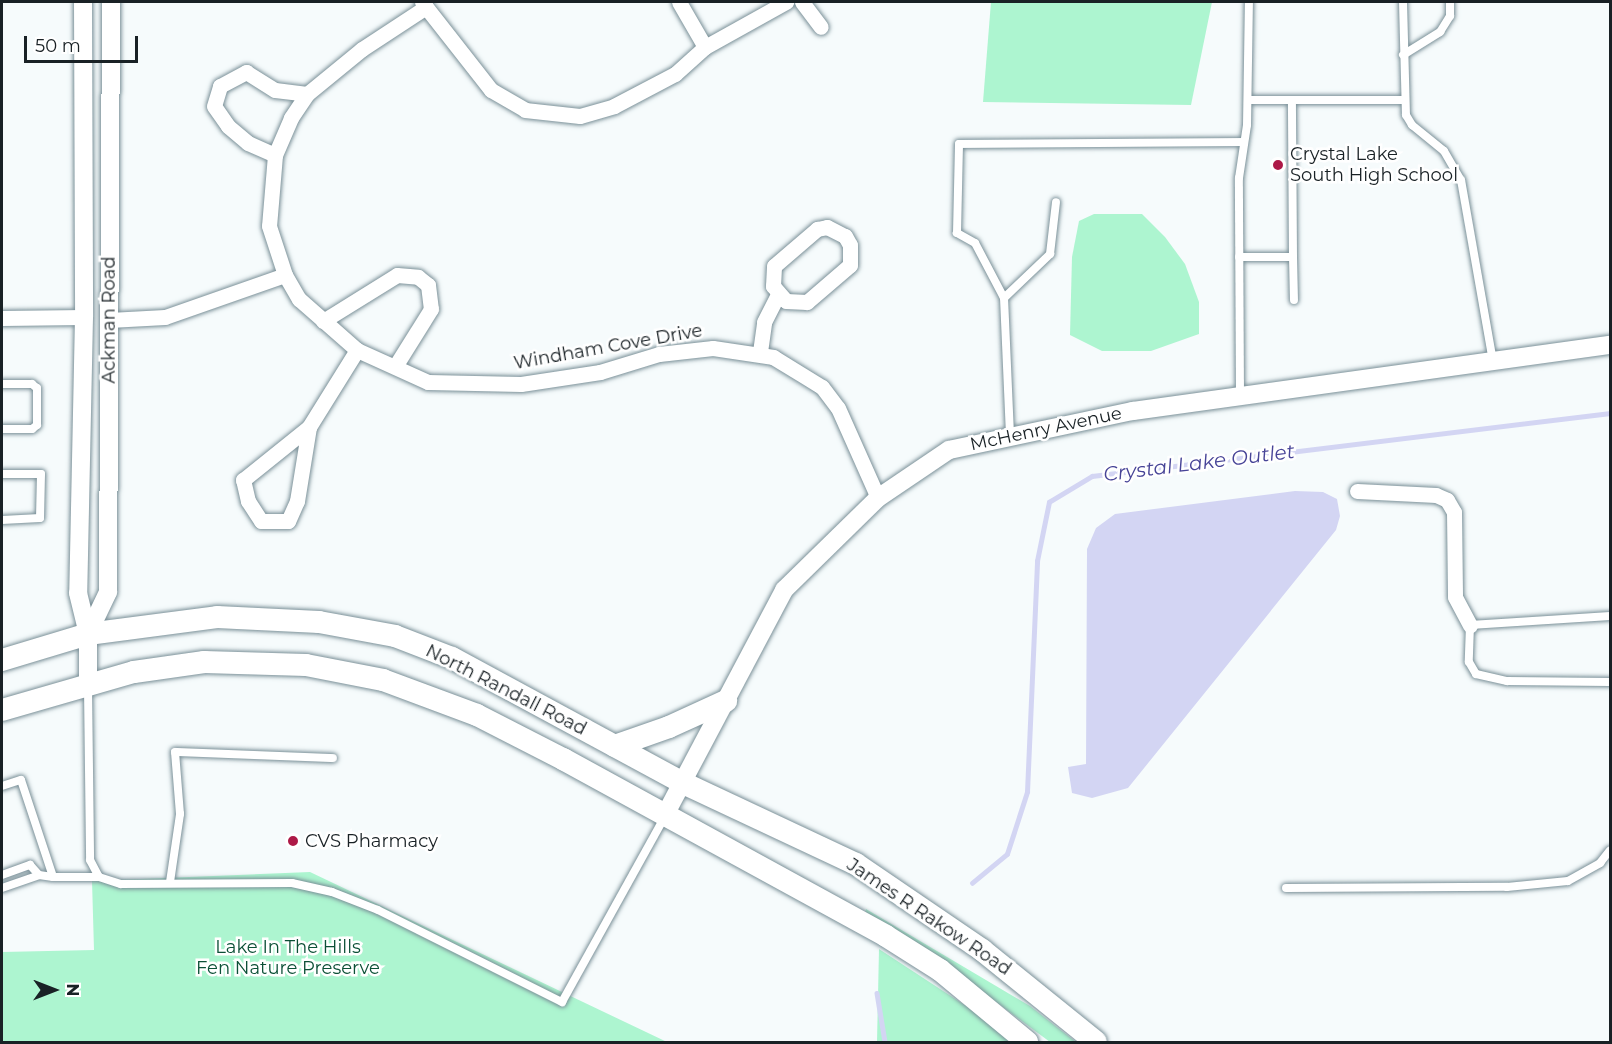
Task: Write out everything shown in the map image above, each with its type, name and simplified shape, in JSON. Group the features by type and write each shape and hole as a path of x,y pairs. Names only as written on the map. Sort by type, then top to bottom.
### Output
{"main road":[{"name":"North Randall Road","path":"2,660 88,634 217,617 261,617 319,622 395,636 452,658 683,783"},
{"name":"North Randall Road","path":"2,710 87,684 174,664 231,661 306,665 383,680 477,715 665,815"},
{"path":"615,746 669,728 726,701"},
{"name":"James R Rakow Road","path":"683,783 856,864 982,950 1095,1042"},
{"path":"665,815 886,936 940,970 1027,1042"}],"street":[{"name":"Ackman Road","path":"83,2 84,317 78,593 88,634 87,684"},
{"name":"Ackman Road","path":"88,634 108,592 111,2"},
{"path":"679,2 705,47"},
{"path":"424,4 491,90 525,110 580,116 615,106 675,74 705,47 786,2"},
{"path":"801,2 821,27"},
{"name":"Windham Cove Drive","path":"424,4 307,94 275,155 269,226 285,275 299,299 357,350 396,365 428,382 477,386 521,384 600,372 659,354 713,348 759,352 805,374 822,387 854,438 878,498"},
{"path":"275,155 248,143 228,126 214,106 220,86 246,72 275,90 307,94"},
{"path":"759,352 764,321 778,295 771,276 780,257 816,229 827,228 845,236 852,255 843,274 807,302 797,304 778,295"},
{"path":"109,320 165,317 285,275"},
{"path":"323,321 398,275 418,277 429,285 431,309 396,365"},
{"path":"2,318 84,317"},
{"name":"McHenry Avenue","path":"665,815 784,590 878,498 949,450 1010,435 1133,411 1611,345"},
{"path":"309,427 297,501 288,521 261,521 248,501 243,480 309,427 357,350"},
{"path":"1357,491 1436,495 1446,500 1454,512 1455,597 1470,625"}],"lane":[{"path":"1240,398 1241,142 1248,100 1249,2"},
{"path":"1402,2 1403,100 1412,125 1444,151 1461,180 1494,362"},
{"path":"1403,55 1440,32 1450,16 1450,2"},
{"path":"1248,100 1403,100"},
{"path":"1292,100 1294,300"},
{"path":"1010,435 1004,298 975,243 957,233 959,144 1241,142"},
{"path":"1004,298 1050,254 1056,202"},
{"path":"1239,257 1293,257"},
{"path":"2,384 32,384 37,388 37,425 32,429 2,429"},
{"path":"2,474 41,474 40,518 2,520"},
{"path":"1611,616 1470,625 1469,662 1476,674 1507,681 1611,682"},
{"path":"87,684 90,860 99,877"},
{"path":"170,882 180,814 175,752 333,758"},
{"path":"2,786 21,780 53,877"},
{"path":"2,888 39,875 99,877 121,884 292,883 332,892 378,910 562,1002 665,815"},
{"path":"1286,888 1496,887 1568,881 1600,863 1611,850"},
{"path":"2,876 30,865 39,875"}],"green space":[{"path":"991,2 1212,2 1191,105 983,102"},
{"path":"1094,214 1142,214 1165,237 1185,264 1199,302 1199,334 1151,351 1102,351 1070,335 1072,257 1079,221"},
{"name":"Lake In The Hills Fen Nature Preserve","path":"310,872 667,1042 2,1042 2,952 94,950 92,881"},
{"path":"866,909 1030,1006 1076,1042 1050,1042 976,987 865,913"},
{"path":"879,949 1018,1040 1018,1042 877,1042"}],"water":[{"path":"1295,491 1323,492 1337,499 1340,516 1336,530 1128,788 1092,798 1072,793 1068,767 1086,764 1087,549 1096,528 1115,514"}],"waterway":[{"name":"Crystal Lake Outlet","path":"972,883 1007,854 1027,792 1037,561 1049,502 1092,476 1610,413"},
{"name":"Crystal Lake Outlet","path":"877,993 885,1042"}],"place":[{"name":"Crystal Lake South High School","path":"1278,165"},
{"name":"CVS Pharmacy","path":"293,841"}]}
